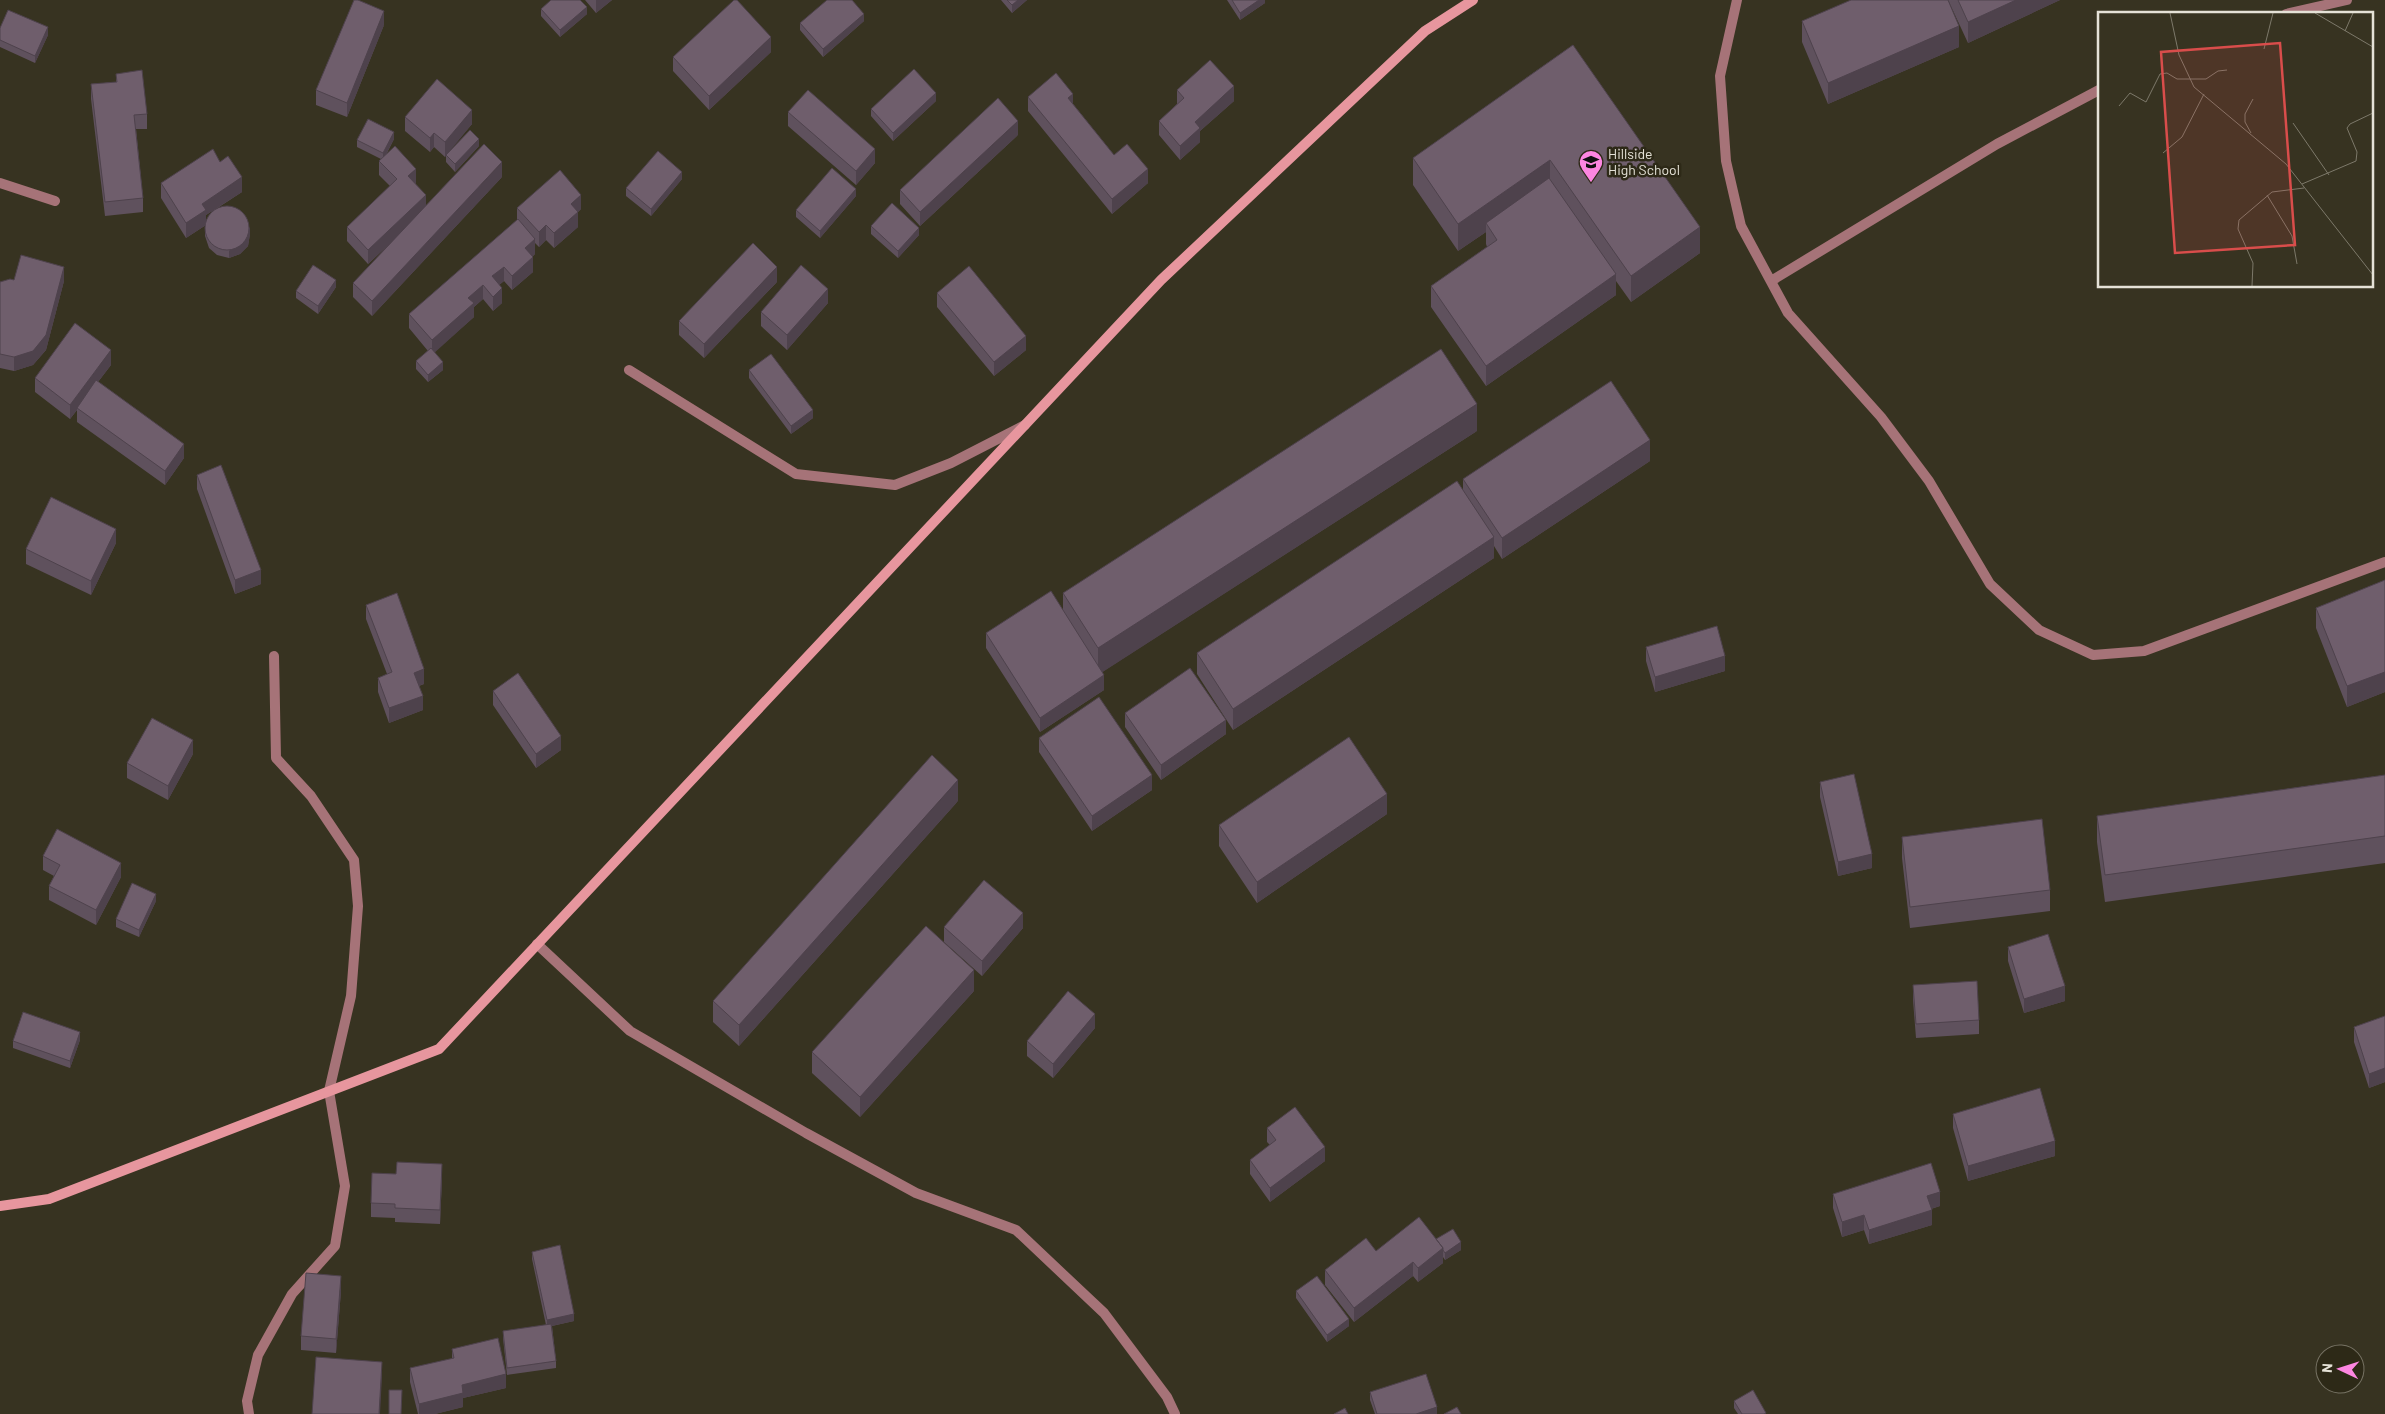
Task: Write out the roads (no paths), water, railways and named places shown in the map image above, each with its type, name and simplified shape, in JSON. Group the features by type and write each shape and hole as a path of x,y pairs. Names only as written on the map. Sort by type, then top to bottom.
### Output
{"main road":[{"path":"0,1206 49,1199 438,1049 1161,280 1425,31 1473,0"}],"street":[{"path":"1737,0 1720,76 1726,161 1741,226 1788,313 1881,416 1929,481 1990,584 2039,630 2093,655 2144,652 2385,562"},
{"path":"2295,12 2347,0"},
{"path":"1770,281 1997,144 2098,91"},
{"path":"0,183 55,201"},
{"path":"629,370 796,474 895,485 951,463 1026,424"},
{"path":"249,1414 247,1401 258,1355 292,1294 335,1246 345,1186 329,1091 352,996 358,906 354,860 311,796 276,758 274,656"},
{"path":"537,944 630,1031 806,1133 916,1193 1016,1230 1104,1313 1167,1397 1175,1414"}],"place":[{"name":"Hillside High School","path":"1591,183"}]}
